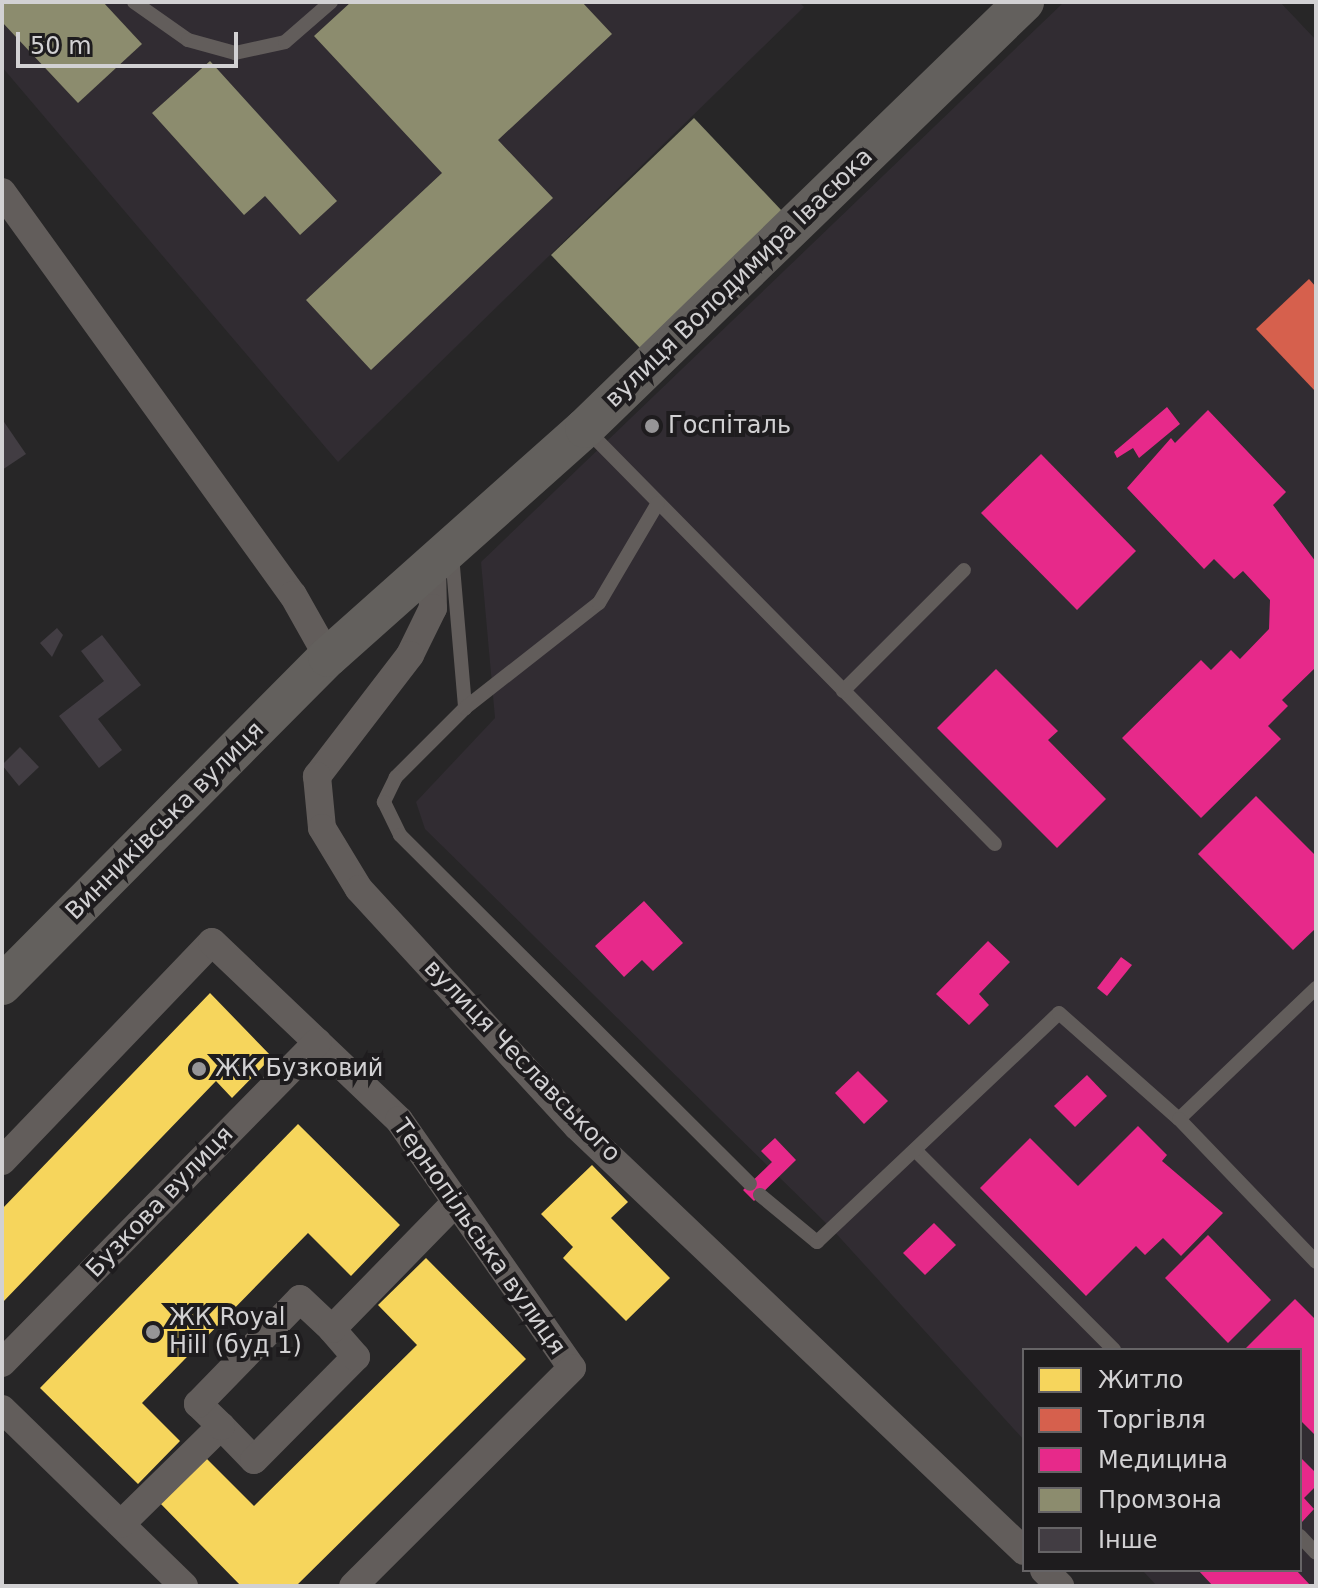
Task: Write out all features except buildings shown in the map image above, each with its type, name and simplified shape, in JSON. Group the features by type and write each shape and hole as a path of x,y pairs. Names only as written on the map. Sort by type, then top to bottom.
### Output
{"main road":[{"name":"вулиця Володимира Івасюка","path":"328,657 442,559 585,428 1024,2"},
{"name":"Винниківська вулиця","path":"2,985 328,657"}],"street":[{"path":"2,192 293,595 328,657"},
{"name":"вулиця Чеславського","path":"442,559 433,608 410,655 317,776 322,828 359,889 577,1126 1022,1549"},
{"name":"Тернопільська вулиця","path":"2,1161 212,942 399,1120 572,1368 353,1586"},
{"name":"Бузкова вулиця","path":"2,1363 317,1042"},
{"path":"332,1329 455,1203"},
{"path":"300,1299 356,1357 254,1460 221,1426 198,1404 300,1299"},
{"path":"2,1409 184,1586"},
{"path":"121,1524 221,1426"}],"lane":[{"path":"134,2 188,40 235,53 285,42 331,2"},
{"path":"585,428 995,844"},
{"path":"658,503 599,603 465,708 396,777 384,802 400,835 755,1189 817,1242 1059,1013 1179,1119 1316,1262"},
{"path":"442,559 465,708"},
{"path":"843,691 964,570"},
{"path":"1179,1119 1316,988"},
{"path":"915,1150 1112,1348"},
{"path":"1302,1538 1316,1553"}],"shaded area":[{"path":"2,2 799,2 804,7 338,462 2,67"},
{"path":"1064,2 1280,2 1316,40 1316,1586 1157,1586 1144,1572 1302,1572 1302,1348 1022,1348 1022,1438 832,1229 425,829 416,802 495,718 481,562"}],"place":[{"name":"Госпіталь","path":"652,426"},
{"name":"ЖК Бузковий","path":"199,1069"},
{"name":"ЖК Royal Hill (буд 1)","path":"153,1332"}]}
